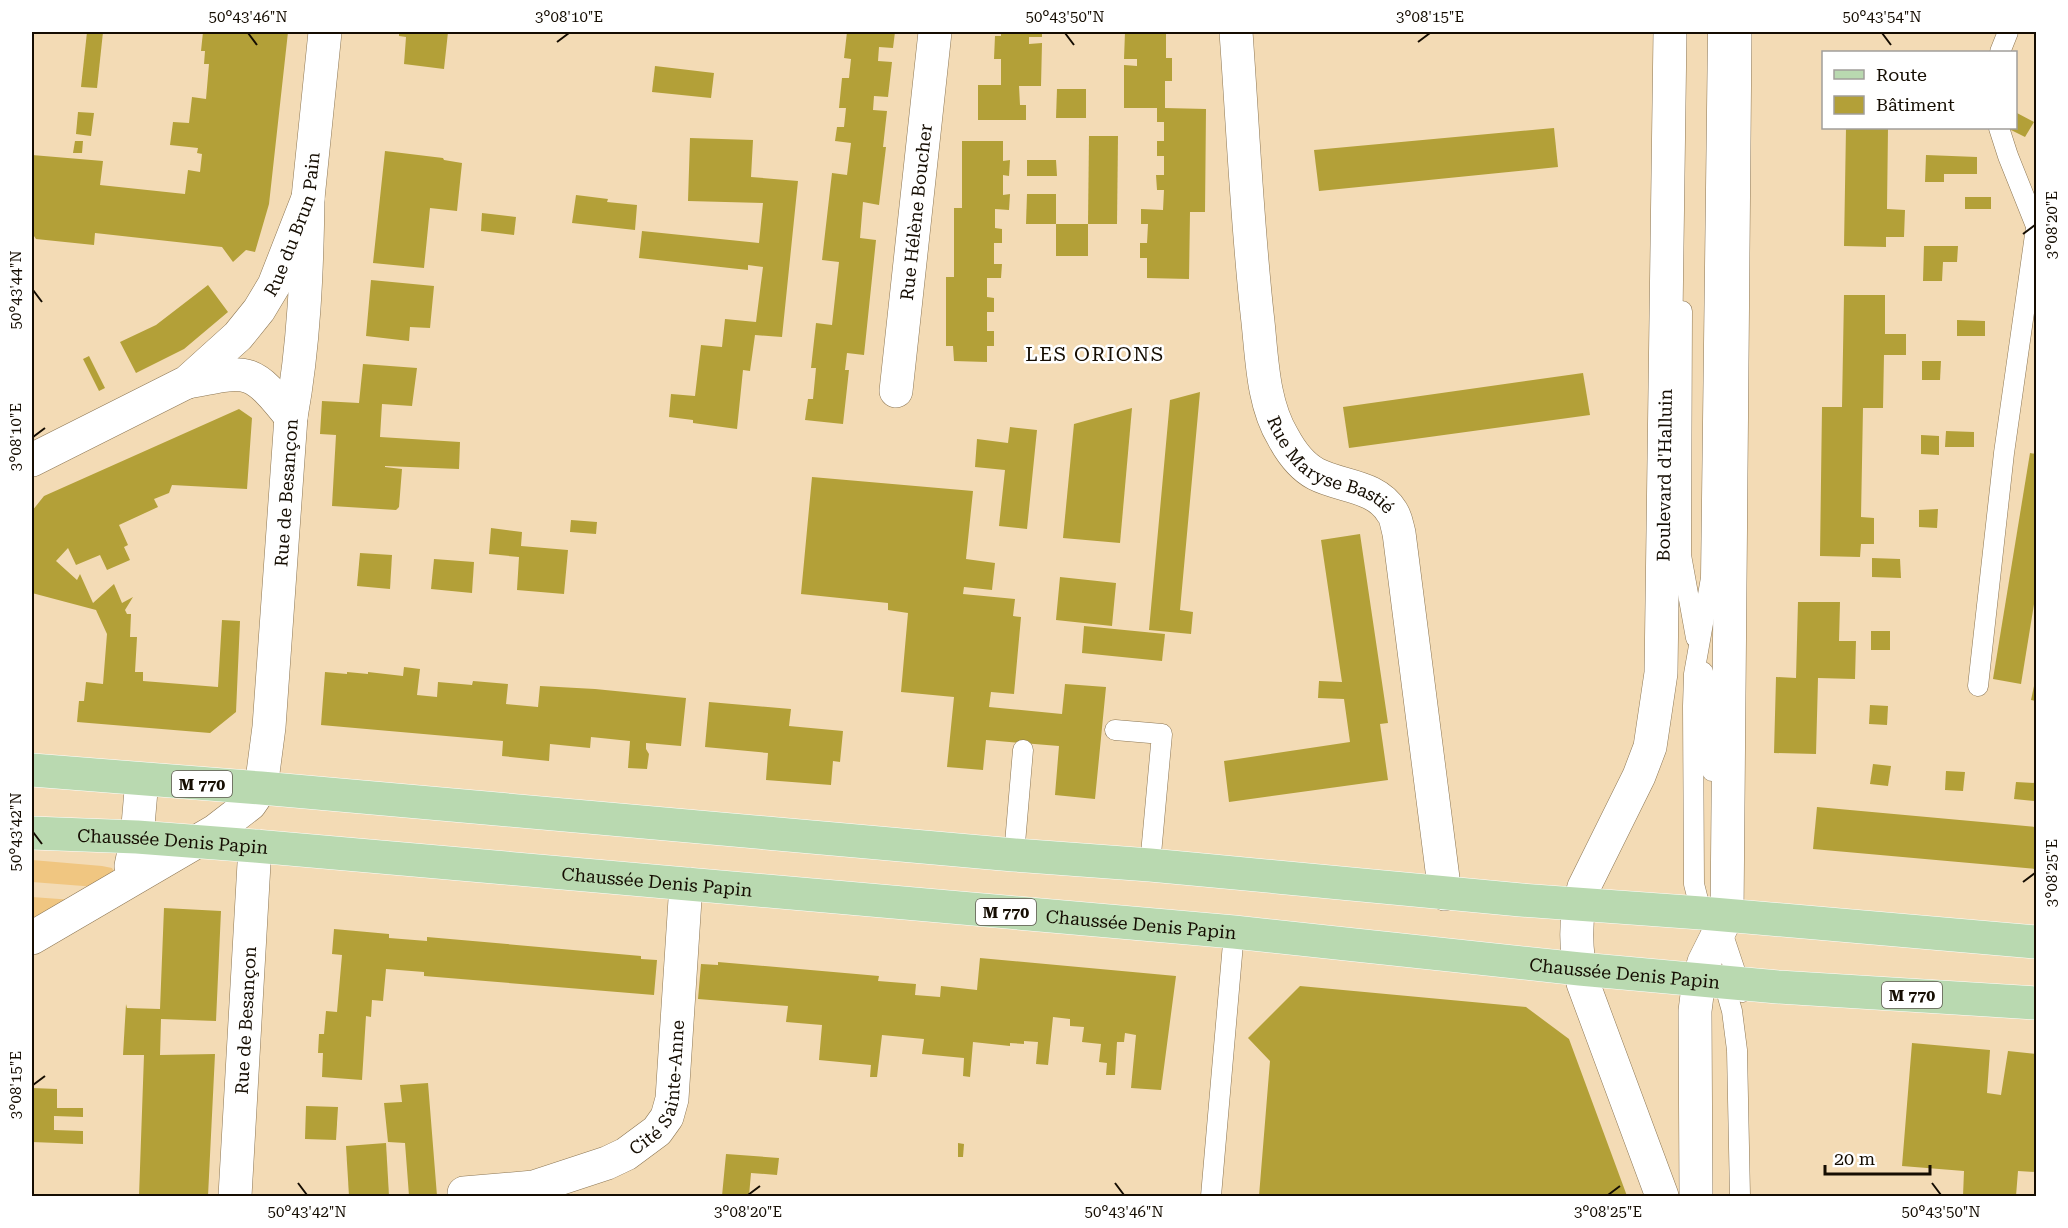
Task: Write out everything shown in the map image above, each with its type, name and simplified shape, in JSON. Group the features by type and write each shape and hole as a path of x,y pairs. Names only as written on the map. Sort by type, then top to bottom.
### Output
{"main road":[{"name":"Rue du Brun Pain","path":"32,460 187,382 238,336 259,310 274,285 308,198 325,32"},
{"name":"Rue Hélène Boucher","path":"896,391 935,32"},
{"name":"Rue Maryse Bastié","path":"1236,32 1253,281 1267,393 1281,435 1303,464 1314,473 1331,481 1370,492 1382,500 1393,512 1399,533 1436,834 1446,894"},
{"name":"Boulevard d'Halluin","path":"1578,904 1584,887 1639,776 1650,747 1661,673 1670,32"},
{"path":"1696,1197 1695,1011 1721,981 1715,924 1735,32"},
{"name":"Rue de Besançon","path":"261,788 269,727 291,417 297,383 306,276 308,198"},
{"name":"Rue du Brun Pain","path":"187,382 230,374 257,379 268,388 291,417"},
{"name":"M 770","path":"32,770 1150,865 1446,894 1578,904 1715,924 2037,942"},
{"path":"123,884 137,837 142,779"},
{"path":"32,938 196,843 236,816 250,804 261,788"},
{"name":"Chaussée Denis Papin","path":"32,833 137,837 255,846 1234,932 1580,969 2037,1003"},
{"name":"Rue de Besançon","path":"235,1197 255,846"},
{"name":"Cité Sainte-Anne","path":"464,1193 534,1187 627,1154 657,1131 666,1117 672,1099 686,884"},
{"path":"1578,904 1577,945 1580,969 1662,1197"}],"lane":[{"path":"1684,32 1681,555 1709,710 1712,746 1711,869 1715,924"},
{"path":"1698,648 1711,578 1718,32"},
{"path":"2000,51 2008,32"},
{"path":"1978,686 2004,453 2037,227 1999,129"},
{"path":"1114,730 1162,734 1150,865"},
{"path":"1014,855 1023,750"},
{"path":"1211,1197 1234,932"},
{"path":"1721,981 1732,1011 1737,1050 1740,1197"}],"shaded area":[{"path":"32,860 102,866 112,868 114,872 96,887 32,882"},
{"path":"32,897 73,900 32,924"}],"building":[{"path":"87,32 103,32 97,88 81,87"},
{"path":"203,32 288,32 269,204 255,252 246,250 233,262 222,247 95,233 94,245 36,239 32,233 32,155 103,161 100,185 185,194 188,170 200,172 202,154 197,153 198,148 170,145 173,122 189,123 192,97 206,99 209,64 204,64 205,51 201,51"},
{"path":"399,32 448,32 444,69 404,64 406,37 399,36"},
{"path":"847,32 895,32 893,48 879,47 878,61 892,62 888,97 874,96 873,110 887,111 883,147 886,147 879,205 863,202 860,238 876,240 864,355 847,353 845,370 849,370 843,424 805,420 808,399 813,399 816,368 811,368 816,323 832,325 839,262 822,260 832,173 847,175 851,143 835,141 837,127 844,127 846,108 839,108 842,78 849,78 851,59 844,58"},
{"path":"1001,32 1042,32 1042,37 1029,37 1029,44 1042,43 1041,86 1019,86 1020,105 1026,105 1026,120 978,120 978,85 1001,85 1001,59 994,59 995,36 1001,36"},
{"path":"1125,32 1166,32 1166,58 1172,58 1172,81 1165,81 1165,108 1206,109 1205,212 1190,212 1189,279 1147,278 1147,258 1140,258 1140,243 1147,243 1148,224 1141,224 1141,209 1163,210 1164,190 1157,190 1156,175 1164,175 1164,156 1157,156 1157,141 1164,141 1164,122 1157,122 1157,108 1124,108 1124,65 1137,66 1137,59 1124,59"},
{"path":"655,66 714,73 711,98 652,92"},
{"path":"1057,89 1086,89 1086,118 1056,118"},
{"path":"78,112 94,113 91,136 76,134"},
{"path":"2017,113 2034,122 2025,137 2009,129 2017,129"},
{"path":"1554,128 1558,167 1319,191 1314,150"},
{"path":"1846,129 1888,129 1887,209 1905,210 1904,237 1886,237 1886,247 1844,246"},
{"path":"1089,136 1118,136 1117,224 1088,224"},
{"path":"690,138 753,140 751,177 798,181 782,337 755,335 750,371 743,370 737,429 669,417 671,394 695,396 701,345 722,347 725,319 756,322 763,267 748,265 748,270 639,258 642,231 759,243 763,203 688,201"},
{"path":"75,141 83,141 82,153 73,153"},
{"path":"962,141 1003,141 1003,161 1010,160 1009,176 1003,175 1003,195 1010,194 1009,210 995,209 995,228 1002,229 1002,243 994,243 994,264 1002,264 1001,278 987,278 987,297 994,298 994,312 987,312 987,331 994,331 994,346 987,346 987,362 954,361 953,346 946,346 946,277 954,277 954,208 962,208"},
{"path":"385,151 443,158 462,163 457,211 430,208 424,268 373,263"},
{"path":"1926,155 1977,157 1977,174 1944,174 1944,182 1925,182"},
{"path":"1027,160 1056,160 1057,176 1027,176"},
{"path":"1027,194 1056,194 1056,224 1026,224"},
{"path":"576,195 608,199 607,202 637,205 635,230 572,223"},
{"path":"1965,197 1991,197 1991,209 1965,209"},
{"path":"482,213 516,217 514,235 481,231"},
{"path":"1056,224 1088,224 1088,256 1056,256"},
{"path":"1924,246 1958,246 1957,262 1943,262 1942,281 1923,281"},
{"path":"371,280 434,286 430,328 410,327 409,341 366,336"},
{"path":"208,285 228,312 184,349 136,373 120,342 156,325"},
{"path":"1844,295 1885,295 1885,334 1906,334 1906,355 1884,355 1883,408 1863,408 1861,517 1874,518 1874,544 1861,544 1860,557 1820,556 1822,407 1842,407"},
{"path":"1957,320 1985,321 1985,336 1957,336"},
{"path":"89,356 105,388 99,391 83,359"},
{"path":"1922,361 1941,361 1940,380 1922,380"},
{"path":"363,364 417,368 412,406 382,404 380,437 460,442 459,469 385,466 402,469 399,507 396,510 332,506 336,435 320,434 322,401 359,403"},
{"path":"1583,373 1590,415 1349,448 1343,407"},
{"path":"1200,392 1180,610 1193,612 1191,634 1149,630 1170,400"},
{"path":"1132,408 1120,543 1063,538 1074,424"},
{"path":"239,409 252,418 247,489 172,485 169,493 154,499 158,507 119,525 128,545 124,547 130,560 107,570 100,555 76,565 68,548 56,561 77,580 80,574 93,603 114,584 122,603 133,597 125,610 127,614 131,614 130,637 137,637 135,672 143,672 143,681 218,687 222,620 240,621 236,712 210,733 77,722 79,701 84,701 86,682 103,684 107,634 96,610 32,593 32,511 44,496"},
{"path":"1010,427 1037,430 1027,529 999,526 1005,470 975,467 977,439 1008,443"},
{"path":"1946,431 1974,432 1974,447 1945,447"},
{"path":"1921,435 1939,436 1939,455 1921,454"},
{"path":"2030,453 2036,454 2036,592 2021,684 1993,679"},
{"path":"812,477 973,491 966,559 995,563 992,590 964,587 963,594 1015,599 1013,616 1021,617 1014,694 991,692 989,707 1062,714 1065,684 1106,687 1095,799 1055,795 1059,746 986,740 983,770 947,767 954,697 901,692 908,613 888,610 888,603 801,594"},
{"path":"1938,509 1937,528 1919,527 1919,510"},
{"path":"571,520 597,522 596,534 570,532"},
{"path":"491,528 522,532 521,546 568,550 564,594 517,590 519,557 489,554"},
{"path":"1360,534 1388,723 1380,724 1388,780 1229,802 1224,761 1350,742 1344,699 1318,698 1319,681 1342,682 1321,540"},
{"path":"360,553 392,555 390,589 357,586"},
{"path":"1872,558 1900,559 1901,578 1872,577"},
{"path":"434,559 474,562 472,593 431,589"},
{"path":"1060,577 1116,583 1112,626 1056,620"},
{"path":"1798,602 1840,602 1839,641 1856,641 1855,679 1818,678 1816,754 1774,753 1776,677 1796,678"},
{"path":"1084,626 1165,634 1162,661 1082,653"},
{"path":"1871,631 1890,631 1890,650 1871,650"},
{"path":"404,667 420,669 417,695 437,697 438,682 472,685 473,681 508,684 506,704 538,707 540,686 686,698 681,746 646,743 649,754 647,769 628,768 630,741 591,737 590,748 550,744 549,761 502,756 503,741 321,725 325,672 368,674 368,672 403,676"},
{"path":"2034,686 2036,686 2036,701 2031,700"},
{"path":"709,702 791,709 789,726 843,731 840,762 833,761 831,785 766,780 768,753 705,747"},
{"path":"1870,705 1888,706 1887,725 1869,724"},
{"path":"1873,764 1891,766 1888,786 1870,784"},
{"path":"1946,771 1965,772 1963,791 1945,790"},
{"path":"2016,782 2036,783 2034,801 2014,799"},
{"path":"1817,807 2036,827 2036,869 1813,849"},
{"path":"164,908 221,911 216,1021 161,1019 160,1055 215,1054 208,1196 139,1196 144,1055 123,1055 126,1004 127,1008 160,1009"},
{"path":"334,929 389,934 389,938 427,941 427,937 641,956 641,959 657,960 654,995 424,976 424,972 386,969 383,1001 372,1000 371,1017 366,1016 362,1080 322,1077 323,1053 318,1053 319,1034 324,1034 326,1011 337,1012 342,955 332,954"},
{"path":"980,958 1176,976 1161,1090 1131,1088 1136,1035 1125,1033 1124,1042 1117,1042 1115,1075 1106,1075 1107,1063 1099,1062 1101,1044 1082,1042 1084,1027 1070,1026 1070,1019 1053,1017 1048,1065 1036,1064 1038,1042 1010,1043 1010,1046 973,1042 970,1077 963,1076 964,1058 922,1054 924,1039 882,1035 877,1077 870,1077 871,1065 819,1060 822,1025 786,1022 788,1006 698,999 701,964 718,965 718,962 879,976 878,981 916,984 915,995 940,997 941,986 977,990"},
{"path":"1300,986 1526,1007 1569,1039 1627,1196 1259,1196 1270,1061 1248,1038"},
{"path":"1912,1043 1990,1050 1987,1093 2001,1095 2008,1051 2036,1054 2036,1172 2018,1171 2016,1196 1963,1196 1964,1171 1902,1166"},
{"path":"428,1083 437,1196 409,1196 405,1143 388,1142 384,1103 402,1102 400,1085"},
{"path":"32,1088 57,1089 57,1108 83,1108 83,1117 54,1116 54,1130 83,1131 83,1144 32,1142"},
{"path":"306,1106 338,1107 336,1140 305,1139"},
{"path":"386,1143 389,1196 349,1196 346,1146"},
{"path":"958,1143 964,1144 963,1157 958,1157"},
{"path":"726,1154 779,1158 777,1175 751,1173 749,1196 722,1196"}],"district":[{"name":"LES ORIONS","path":"1095,354"}]}
